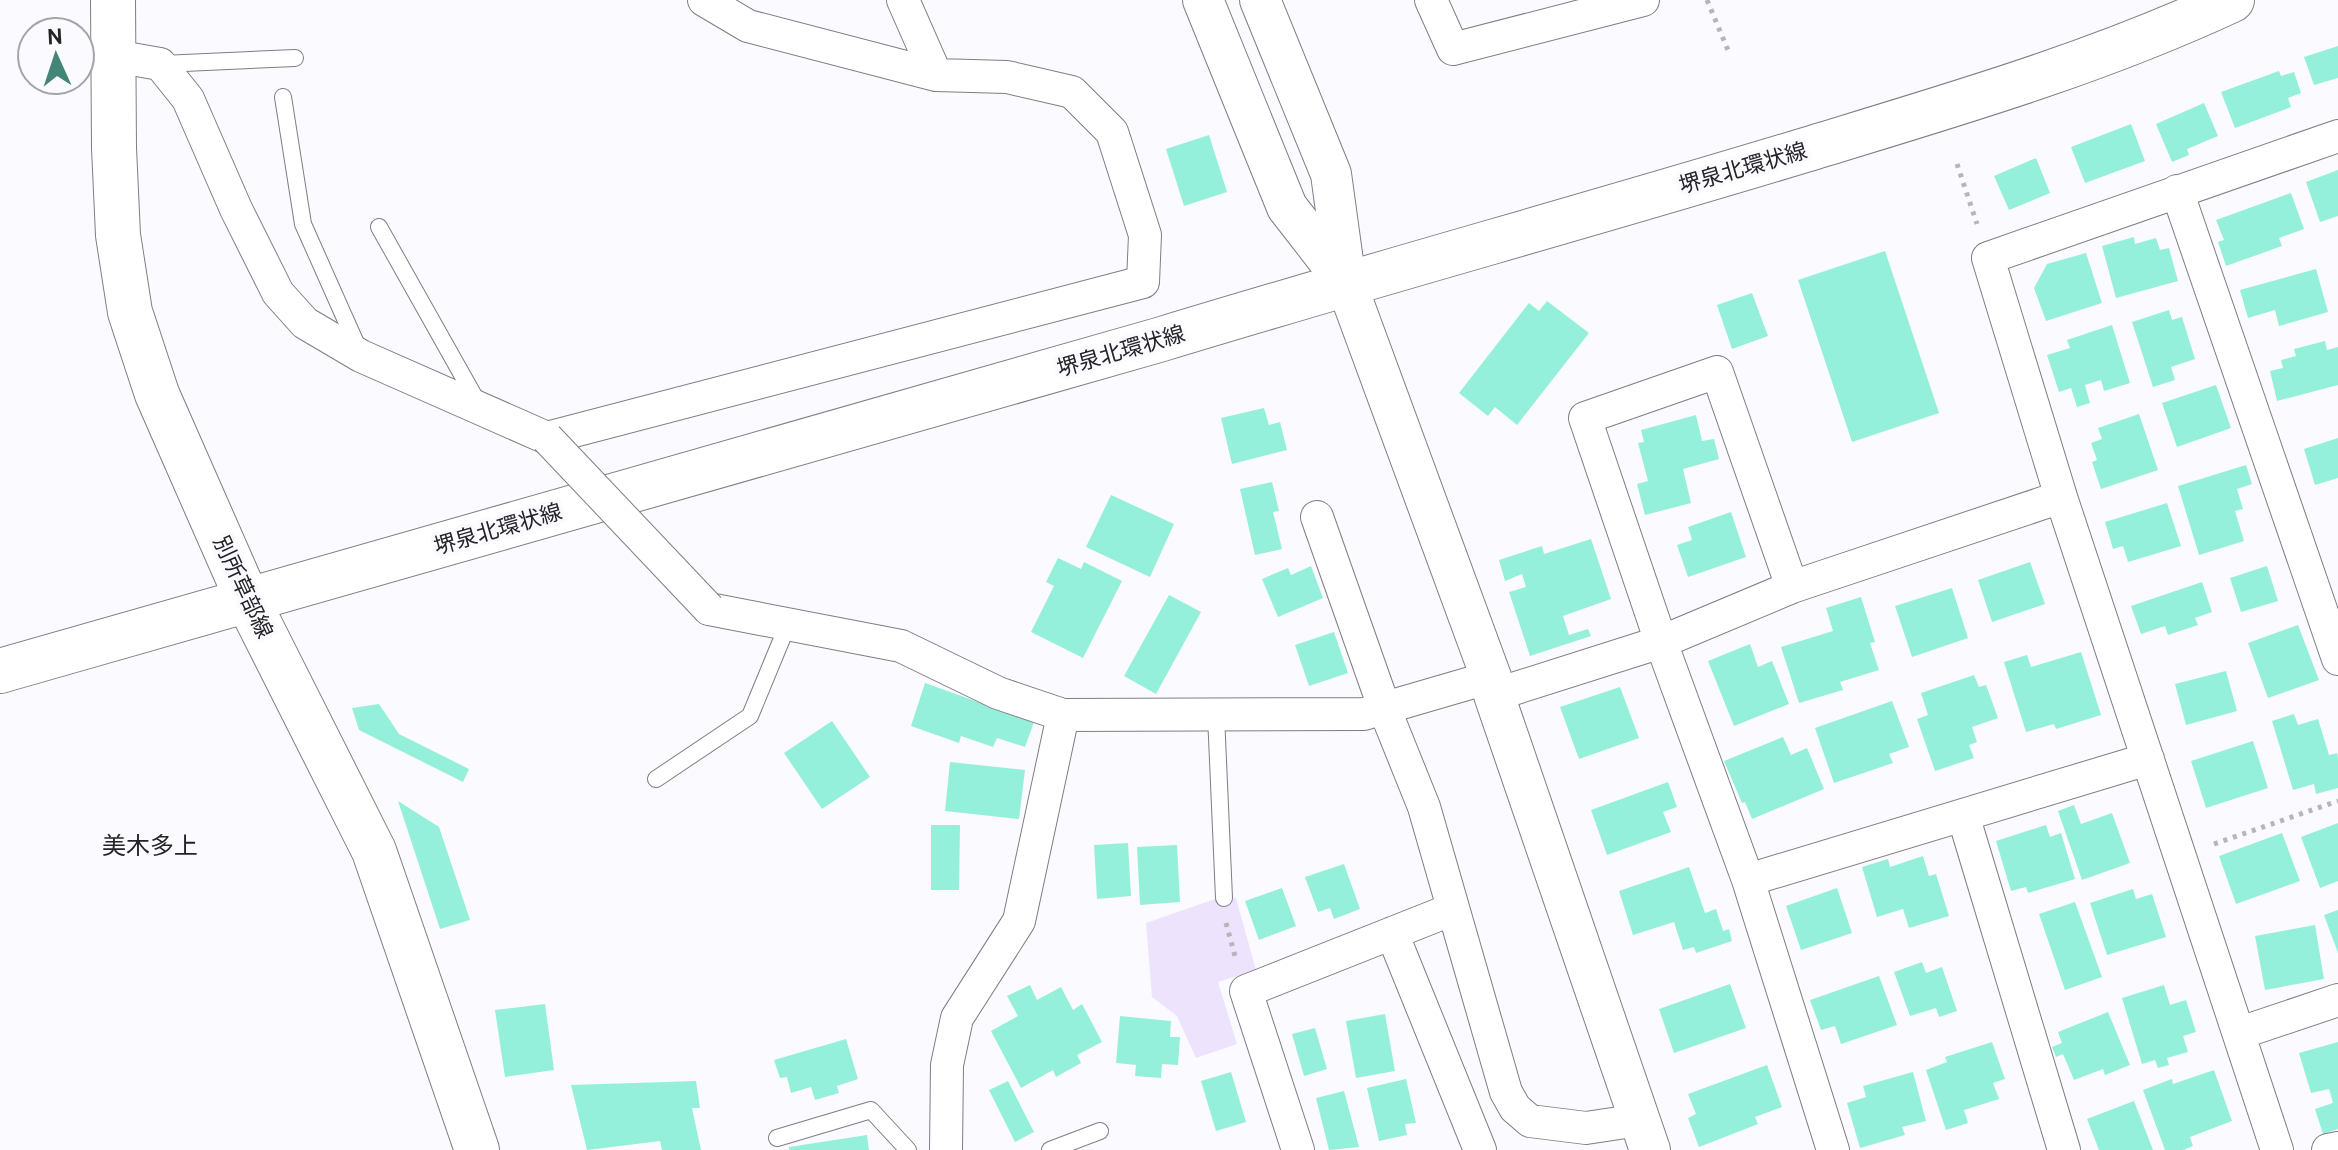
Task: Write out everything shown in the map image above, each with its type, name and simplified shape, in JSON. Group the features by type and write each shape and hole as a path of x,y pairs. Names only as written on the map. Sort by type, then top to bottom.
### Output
{"main road":[{"name":"別所草部線","path":"113,0 118,235 130,312 157,394 248,601 374,851 477,1150"},
{"name":"堺泉北環状線","path":"0,671 1162,339 1952,105 2168,30 2232,0"}],"street":[{"path":"547,438 1143,282 1145,235 1112,132 1072,92 1007,77 936,75 748,26 704,0"},
{"path":"903,0 936,75"},
{"path":"1203,0 1287,207 1346,283"},
{"path":"1260,0 1331,174 1346,283 1492,686 1644,1135 1530,1121 1515,1108 1506,1092 1424,807 1385,710 1317,517"},
{"path":"1431,0 1453,49 1643,0"},
{"path":"114,56 160,64 188,99 236,209 278,293 305,323 361,356 547,438 709,609 901,646 998,693 1063,715 1364,714 1385,710 1661,642 1792,587 2061,497"},
{"path":"2277,1150 2061,497 1988,258 2338,136"},
{"path":"2177,191 2338,659"},
{"path":"1792,587 1717,372 1585,418 1661,642 1748,880 1833,1150"},
{"path":"946,1150 947,1065 957,1018 1019,921 1063,715"},
{"path":"1748,880 2148,759"},
{"path":"1963,815 2064,1150"},
{"path":"1298,1150 1246,991 1453,909"},
{"path":"1392,933 1480,1150"},
{"path":"2240,1033 2338,1000"},
{"path":"2328,1150 2338,1148"}],"lane":[{"path":"160,64 295,58"},
{"path":"283,97 303,224 361,356"},
{"path":"379,227 482,409"},
{"path":"656,779 750,716 788,624"},
{"path":"1216,715 1224,898"},
{"path":"777,1138 871,1110 908,1150"},
{"path":"1050,1150 1100,1131"}],"path":[{"path":"1707,0 1730,55"},
{"path":"1957,164 1988,258"},
{"path":"2180,856 2338,801"},
{"path":"1224,898 1223,914 1246,991"}],"shaded area":[{"path":"1236,898 1256,970 1218,982 1237,1044 1196,1058 1177,1016 1152,997 1146,923 1215,899"}],"building":[{"path":"2338,46 2338,78 2314,85 2304,57"},
{"path":"2279,71 2281,76 2294,72 2301,93 2288,98 2291,107 2235,128 2221,92"},
{"path":"2204,103 2218,136 2187,149 2189,155 2172,162 2156,124"},
{"path":"2131,124 2145,161 2085,183 2071,147"},
{"path":"1209,135 1227,192 1184,206 1166,149"},
{"path":"2036,158 2050,193 2009,210 1994,176"},
{"path":"2338,170 2338,216 2320,222 2306,182"},
{"path":"2291,193 2304,229 2279,238 2282,246 2226,266 2218,242 2224,240 2216,220"},
{"path":"2134,237 2135,244 2156,238 2160,250 2169,248 2178,281 2116,298 2102,246"},
{"path":"1885,251 1939,413 1852,442 1798,280"},
{"path":"2086,253 2102,303 2046,321 2034,288 2047,264"},
{"path":"2316,269 2328,312 2279,326 2275,310 2248,318 2240,290"},
{"path":"1752,293 1768,336 1732,349 1717,305"},
{"path":"1547,301 1589,333 1517,425 1495,407 1488,416 1459,393 1529,303 1539,311"},
{"path":"2169,310 2172,320 2182,317 2195,359 2171,367 2175,380 2153,387 2132,322"},
{"path":"2112,325 2130,383 2104,391 2101,380 2085,385 2090,403 2077,407 2071,388 2059,392 2047,355 2070,348 2067,340"},
{"path":"2325,341 2327,350 2338,347 2338,385 2277,401 2270,371 2283,368 2281,360 2296,356 2294,349"},
{"path":"2216,385 2231,428 2177,447 2162,403"},
{"path":"1264,408 1269,425 1280,422 1287,450 1232,464 1221,418"},
{"path":"2139,414 2158,470 2101,489 2092,462 2097,460 2091,443 2102,439 2098,428"},
{"path":"1696,415 1702,441 1714,439 1719,459 1683,469 1691,503 1645,515 1637,484 1648,481 1638,443 1644,442 1641,430"},
{"path":"2338,438 2338,478 2315,485 2304,449"},
{"path":"2246,465 2252,484 2237,489 2243,509 2235,511 2244,541 2199,555 2178,486"},
{"path":"1272,482 1279,511 1273,512 1282,549 1255,555 1240,489"},
{"path":"1111,495 1174,524 1150,577 1086,547"},
{"path":"2167,503 2181,546 2128,562 2123,546 2113,549 2105,522"},
{"path":"1731,512 1746,557 1688,577 1677,545 1692,540 1688,527"},
{"path":"1591,539 1611,599 1563,616 1569,635 1588,629 1591,636 1530,656 1509,592 1526,587 1522,574 1505,581 1499,560 1542,546 1544,554"},
{"path":"1058,558 1081,569 1084,562 1122,581 1083,658 1031,632 1054,586 1046,582"},
{"path":"2030,562 2045,604 1992,622 1978,580"},
{"path":"1311,566 1323,598 1278,617 1262,579 1288,568 1291,575"},
{"path":"2267,566 2278,601 2241,612 2230,578"},
{"path":"2202,582 2212,612 2195,618 2198,625 2168,635 2165,626 2141,634 2131,606"},
{"path":"1952,588 1968,638 1912,657 1895,606"},
{"path":"1169,595 1201,612 1156,694 1124,676"},
{"path":"1861,597 1875,642 1870,643 1879,670 1840,682 1843,690 1799,703 1781,647 1833,631 1826,608"},
{"path":"2298,625 2319,680 2268,698 2248,643"},
{"path":"1334,632 1348,673 1309,686 1295,645"},
{"path":"1750,644 1758,667 1772,661 1789,704 1734,726 1708,661"},
{"path":"2081,652 2101,715 2056,729 2054,724 2026,732 2004,662 2027,655 2031,667"},
{"path":"2226,671 2237,711 2186,725 2175,684"},
{"path":"1974,675 1979,687 1986,685 1998,718 1972,727 1977,742 1969,745 1974,758 1935,771 1917,719 1928,715 1921,693"},
{"path":"925,683 1034,722 1025,747 997,738 993,747 961,736 959,743 911,726"},
{"path":"1620,687 1639,738 1579,759 1560,707"},
{"path":"1892,701 1909,747 1889,754 1893,763 1834,783 1815,728"},
{"path":"379,704 399,734 469,769 463,782 359,730 352,708"},
{"path":"2294,714 2298,725 2318,719 2329,755 2337,753 2338,788 2316,794 2314,784 2293,790 2272,721"},
{"path":"832,721 870,777 822,809 784,753"},
{"path":"1783,737 1791,755 1807,748 1824,789 1752,819 1724,761"},
{"path":"2253,741 2268,788 2206,808 2191,761"},
{"path":"950,762 1025,770 1019,819 945,811"},
{"path":"1668,782 1677,807 1663,812 1671,832 1607,855 1591,810"},
{"path":"398,801 439,827 470,920 440,929"},
{"path":"2074,805 2081,824 2112,813 2130,863 2082,880 2058,811"},
{"path":"2338,823 2338,881 2320,888 2301,837"},
{"path":"931,825 960,825 959,890 931,890"},
{"path":"2046,825 2050,837 2061,833 2075,879 2028,893 2026,887 2011,891 1996,841"},
{"path":"2282,833 2300,881 2236,904 2219,856"},
{"path":"1128,843 1131,896 1097,899 1094,845"},
{"path":"1177,845 1180,902 1140,905 1137,847"},
{"path":"1923,856 1929,876 1936,874 1949,916 1909,928 1903,909 1877,917 1862,867 1888,859 1890,867"},
{"path":"1344,864 1360,909 1334,919 1330,908 1318,912 1305,877"},
{"path":"1689,867 1705,913 1716,909 1723,931 1729,929 1732,941 1696,953 1694,947 1683,950 1674,922 1633,935 1619,891"},
{"path":"1282,888 1296,926 1259,940 1245,901"},
{"path":"1837,888 1852,933 1801,950 1786,906"},
{"path":"2133,889 2136,899 2152,894 2166,937 2107,955 2090,903"},
{"path":"2075,902 2102,977 2065,990 2039,914"},
{"path":"2338,910 2338,953 2324,915"},
{"path":"2315,925 2324,979 2265,990 2255,936"},
{"path":"1922,962 1926,973 1942,967 1957,1011 1939,1017 1936,1008 1910,1016 1894,972"},
{"path":"1879,976 1897,1025 1841,1044 1835,1026 1821,1030 1810,1000"},
{"path":"1730,984 1746,1028 1674,1053 1659,1009"},
{"path":"1030,985 1037,1000 1061,987 1073,1010 1082,1004 1102,1042 1077,1055 1081,1063 1056,1077 1053,1070 1021,1088 991,1031 1018,1016 1007,996"},
{"path":"2164,985 2170,1005 2186,1000 2196,1032 2183,1036 2188,1052 2167,1058 2169,1065 2158,1068 2155,1060 2142,1064 2122,998"},
{"path":"545,1004 554,1070 505,1077 495,1010"},
{"path":"2108,1012 2130,1065 2105,1075 2103,1069 2074,1080 2063,1054 2056,1057 2052,1047 2062,1043 2058,1032"},
{"path":"1385,1014 1395,1071 1356,1078 1346,1021"},
{"path":"1120,1016 1171,1021 1170,1037 1180,1037 1178,1065 1162,1064 1161,1078 1135,1076 1136,1065 1116,1063"},
{"path":"1315,1028 1327,1069 1304,1076 1292,1034"},
{"path":"846,1039 858,1079 837,1086 839,1093 815,1100 811,1087 791,1093 787,1077 780,1078 774,1060"},
{"path":"1992,1042 2005,1079 1993,1083 1999,1099 1964,1110 1968,1123 1946,1130 1926,1070 1947,1062 1945,1057"},
{"path":"2338,1042 2338,1129 2323,1134 2315,1109 2333,1103 2329,1089 2311,1093 2299,1053"},
{"path":"1767,1065 1782,1107 1755,1117 1758,1124 1699,1147 1688,1118 1696,1114 1688,1094"},
{"path":"2214,1070 2232,1121 2190,1137 2193,1146 2183,1150 2165,1150 2143,1090 2172,1079 2173,1084"},
{"path":"1231,1072 1246,1122 1216,1131 1201,1081"},
{"path":"1913,1072 1926,1121 1902,1127 1905,1135 1860,1148 1847,1103 1866,1097 1863,1086"},
{"path":"1406,1079 1416,1123 1405,1124 1407,1135 1379,1141 1367,1088"},
{"path":"696,1081 700,1108 692,1108 701,1150 662,1150 660,1141 587,1150 571,1085"},
{"path":"1008,1081 1034,1132 1015,1142 989,1090"},
{"path":"1344,1091 1359,1147 1329,1150 1316,1098"},
{"path":"2134,1101 2153,1150 2099,1150 2087,1119"},
{"path":"867,1135 869,1150 789,1150 789,1147"}],"district":[{"name":"美木多上","path":"150,845"}]}
